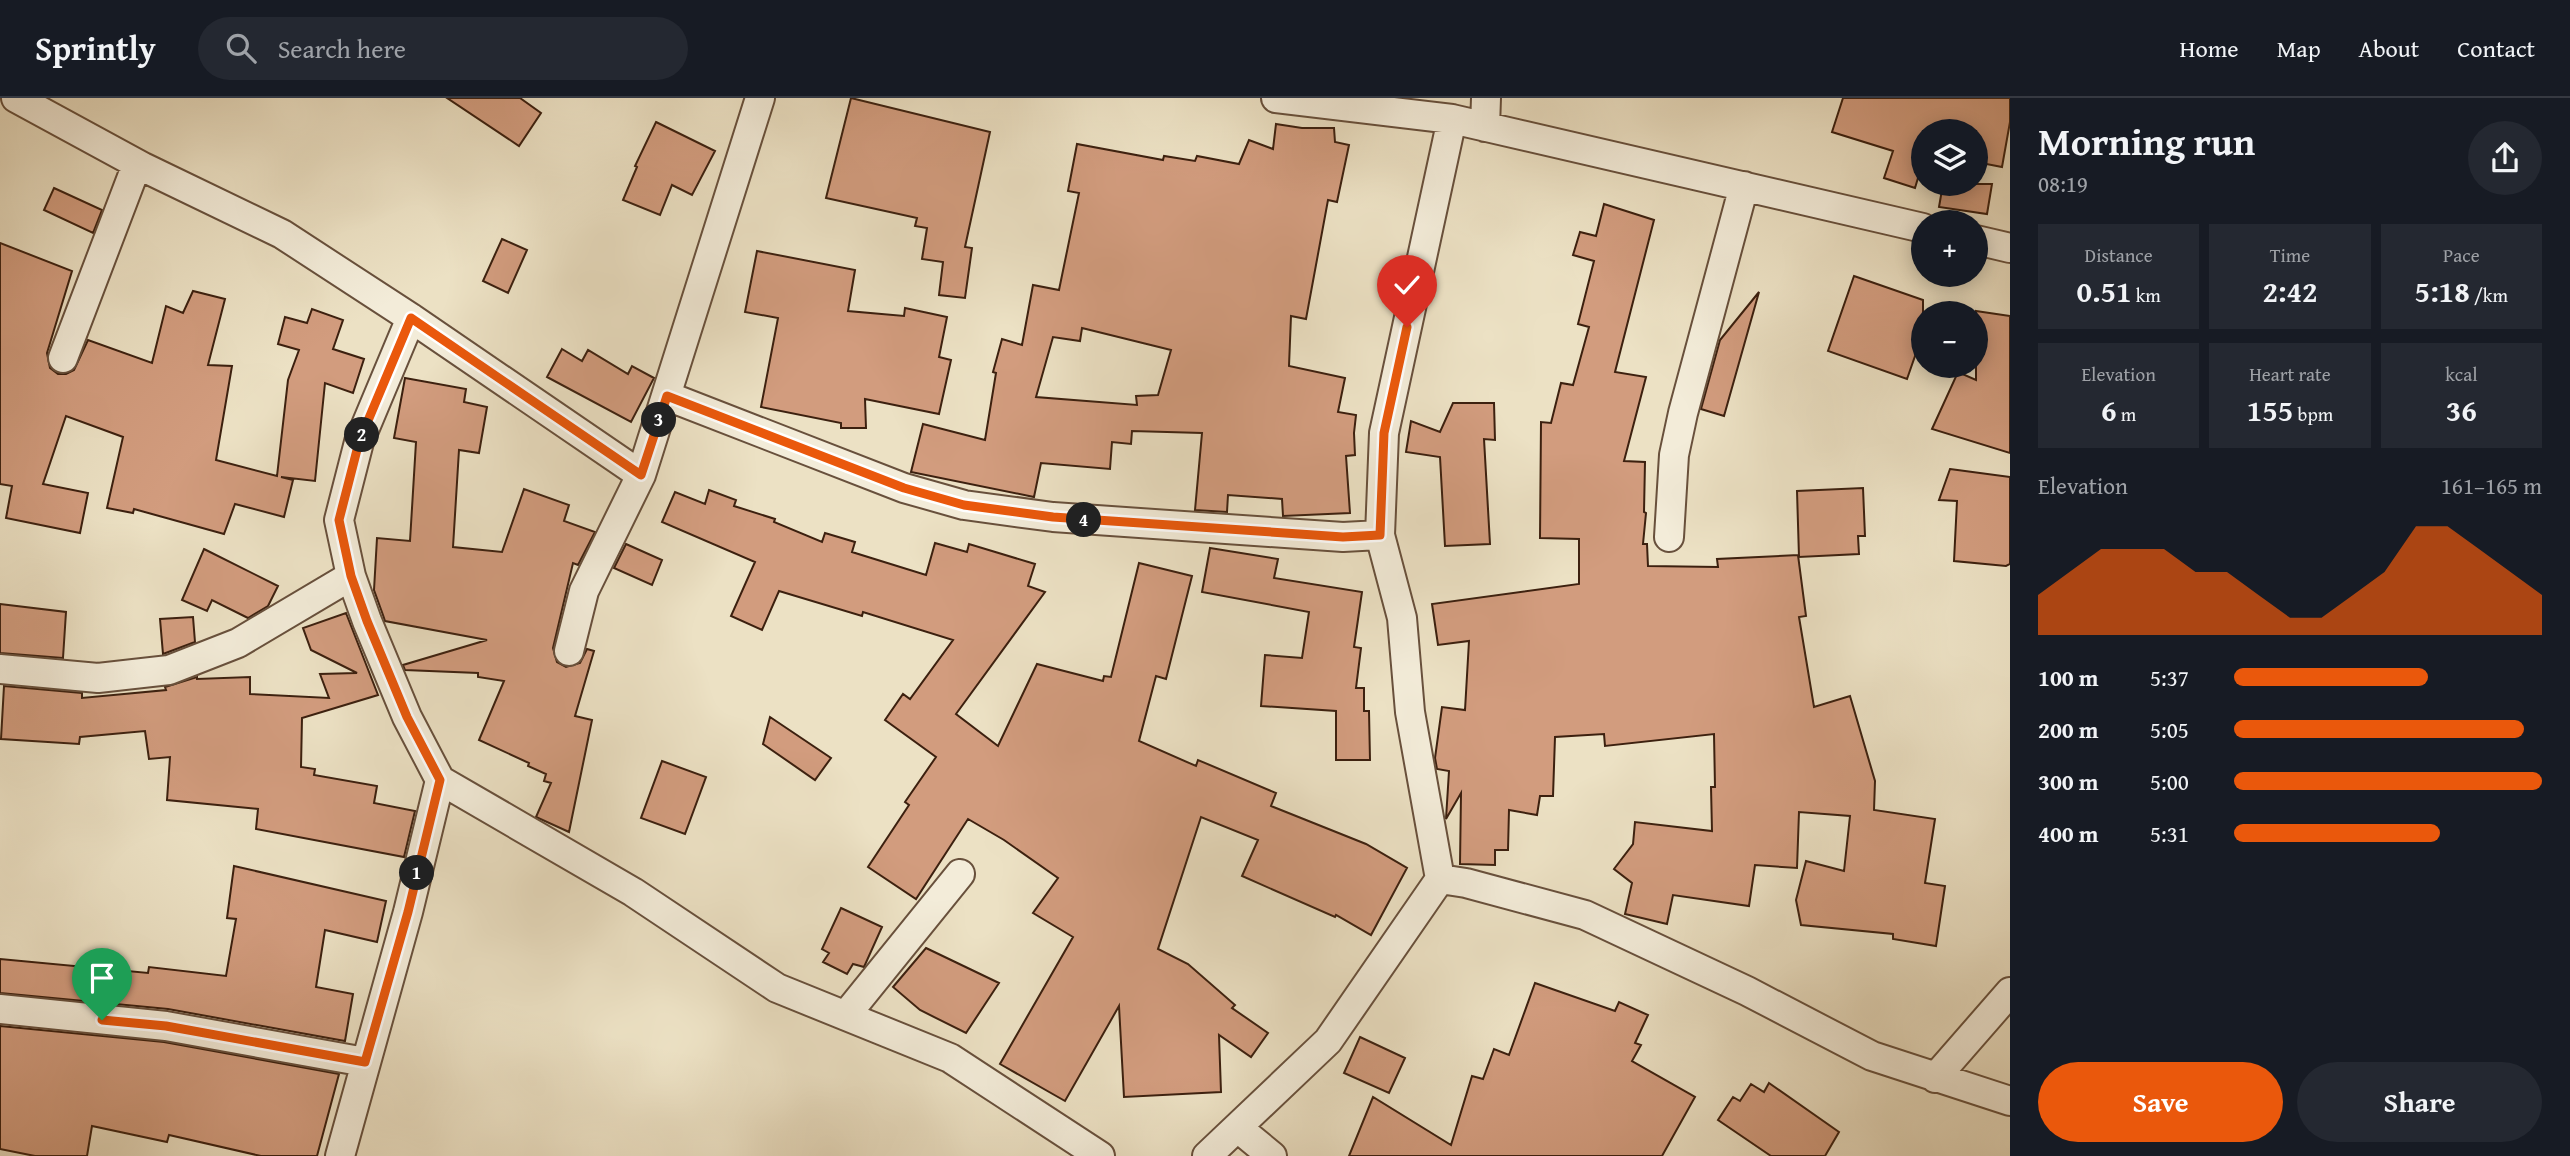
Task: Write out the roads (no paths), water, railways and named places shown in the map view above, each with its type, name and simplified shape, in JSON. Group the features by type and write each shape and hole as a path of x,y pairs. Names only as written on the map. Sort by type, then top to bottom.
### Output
{"street":[{"path":"16,98 137,164 282,234 411,318 641,475"},
{"path":"569,651 584,591 641,475 760,98"},
{"path":"1276,98 1452,119 1911,225"},
{"path":"1485,127 1486,98"},
{"path":"1207,1156 1328,1041 1440,879 1409,712 1402,618 1380,535 1384,433 1452,119"},
{"path":"63,358 137,164"},
{"path":"1669,537 1674,455 1680,424 1744,186"},
{"path":"1988,243 2010,248"},
{"path":"411,318 359,442 339,520 351,576 407,717 440,780 633,892 778,988 950,1058 1100,1156"},
{"path":"667,396 904,488 964,505 1053,517 1343,537 1380,535"},
{"path":"0,669 97,678 169,670 238,643 351,576"},
{"path":"340,1156 408,912 440,780"},
{"path":"846,1015 960,874"},
{"path":"1440,879 1466,883 1585,915 1747,990 1872,1056 2010,1101"},
{"path":"1935,1078 2010,992"},
{"path":"0,1009 166,1026 365,1062"},
{"path":"1238,1128 1272,1156"}]}
